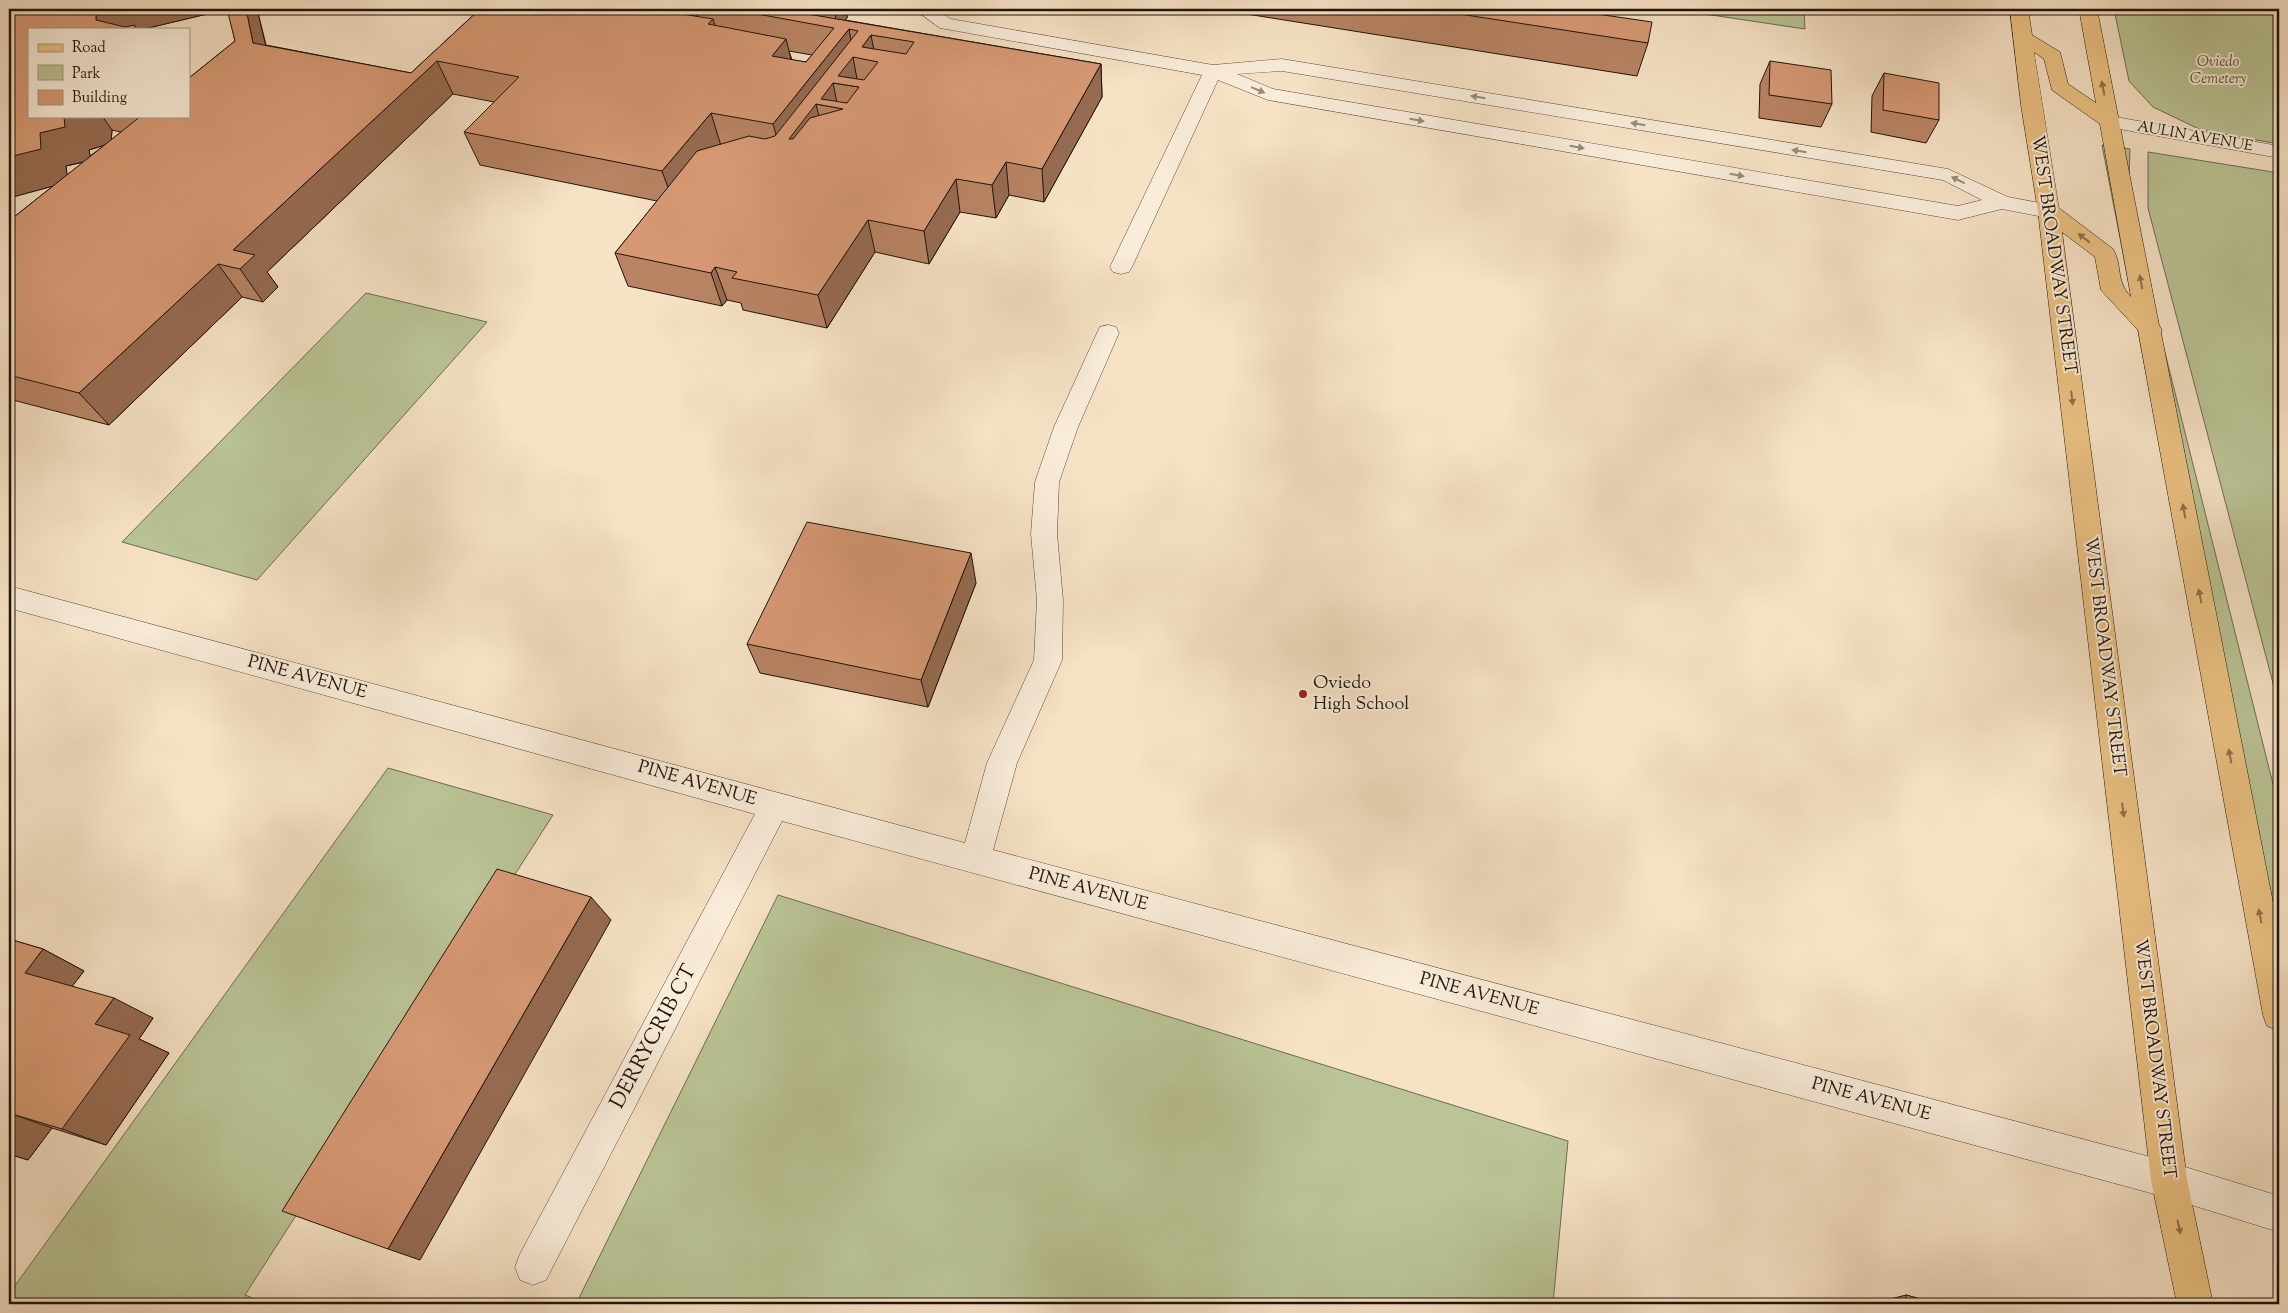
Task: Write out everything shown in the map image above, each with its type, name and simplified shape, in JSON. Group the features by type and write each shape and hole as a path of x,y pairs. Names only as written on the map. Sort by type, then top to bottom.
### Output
{"main road":[{"name":"WEST BROADWAY STREET","path":"2019,9 2049,211 2169,1180 2195,1304"},
{"path":"2088,9 2151,330 2279,1015"},
{"path":"2023,38 2053,56 2059,86 2110,122"},
{"path":"2049,211 2105,254 2112,290 2151,330"}],"street":[{"path":"923,9 946,24 1213,71 1268,94 1958,213 2002,202"},
{"path":"1213,71 1282,65 1929,172 1948,176 2002,202 2049,211"},
{"path":"1121,267 1213,71"},
{"name":"AULIN AVENUE","path":"2110,122 2279,152"},
{"path":"974,860 1002,763 1048,660 1050,600 1044,534 1047,482 1066,427 1108,334"},
{"name":"PINE AVENUE","path":"9,597 974,860 2169,1180 2279,1214"},
{"name":"DERRYCRIB CT","path":"533,1268 775,806"}],"green space":[{"path":"1671,9 1804,9 1805,29"},
{"name":"Oviedo Cemetery","path":"2114,9 2279,9 2279,144 2201,130 2153,107 2129,81"},
{"path":"2102,145 2130,149 2128,205 2279,808 2279,1059"},
{"path":"2148,152 2279,173 2279,706 2148,208"},
{"path":"366,293 487,322 257,580 122,542"},
{"path":"388,768 553,815 245,1295 267,1304 9,1304 9,1294"},
{"path":"778,895 1568,1141 1553,1304 576,1304"}],"building":[{"path":"9,9 76,9 76,14 80,15 87,9 103,9 96,14 96,20 125,27 135,25 135,28 28,28 28,118 64,118 65,127 40,133 41,149 9,157"},
{"path":"227,9 246,9 253,43 411,73 480,9 503,9 537,15 543,9 686,9 682,14 713,19 708,24 786,39 772,56 806,62 834,28 730,9 791,9 790,11 1101,64 1042,169 1006,162 992,185 956,179 924,231 868,220 818,295 732,278 737,272 715,267 711,273 615,253 697,151 749,136 765,139 775,136 858,31 849,29 773,124 711,113 662,171 464,132 519,77 437,61 233,250 255,255 240,269 218,264 79,393 9,375 9,221 138,118 190,118 190,77 235,41","holes":["871,35 914,42 906,54 862,47","853,57 878,62 864,80 838,76","833,83 859,87 847,103 821,99","816,104 843,109 810,118 793,139 789,139"]},
{"path":"1427,9 1563,9 1652,22 1648,43"},
{"path":"1770,61 1831,70 1832,104 1769,95"},
{"path":"1884,73 1939,83 1939,120 1883,110"},
{"path":"807,522 971,553 921,680 747,644"},
{"path":"497,869 591,897 388,1249 282,1211"},
{"path":"9,939 43,949 25,973 114,998 95,1024 130,1035 62,1129 9,1113"},
{"path":"1906,1295 1939,1304 1906,1304"}],"place":[{"name":"Oviedo High School","path":"1303,694"}]}
